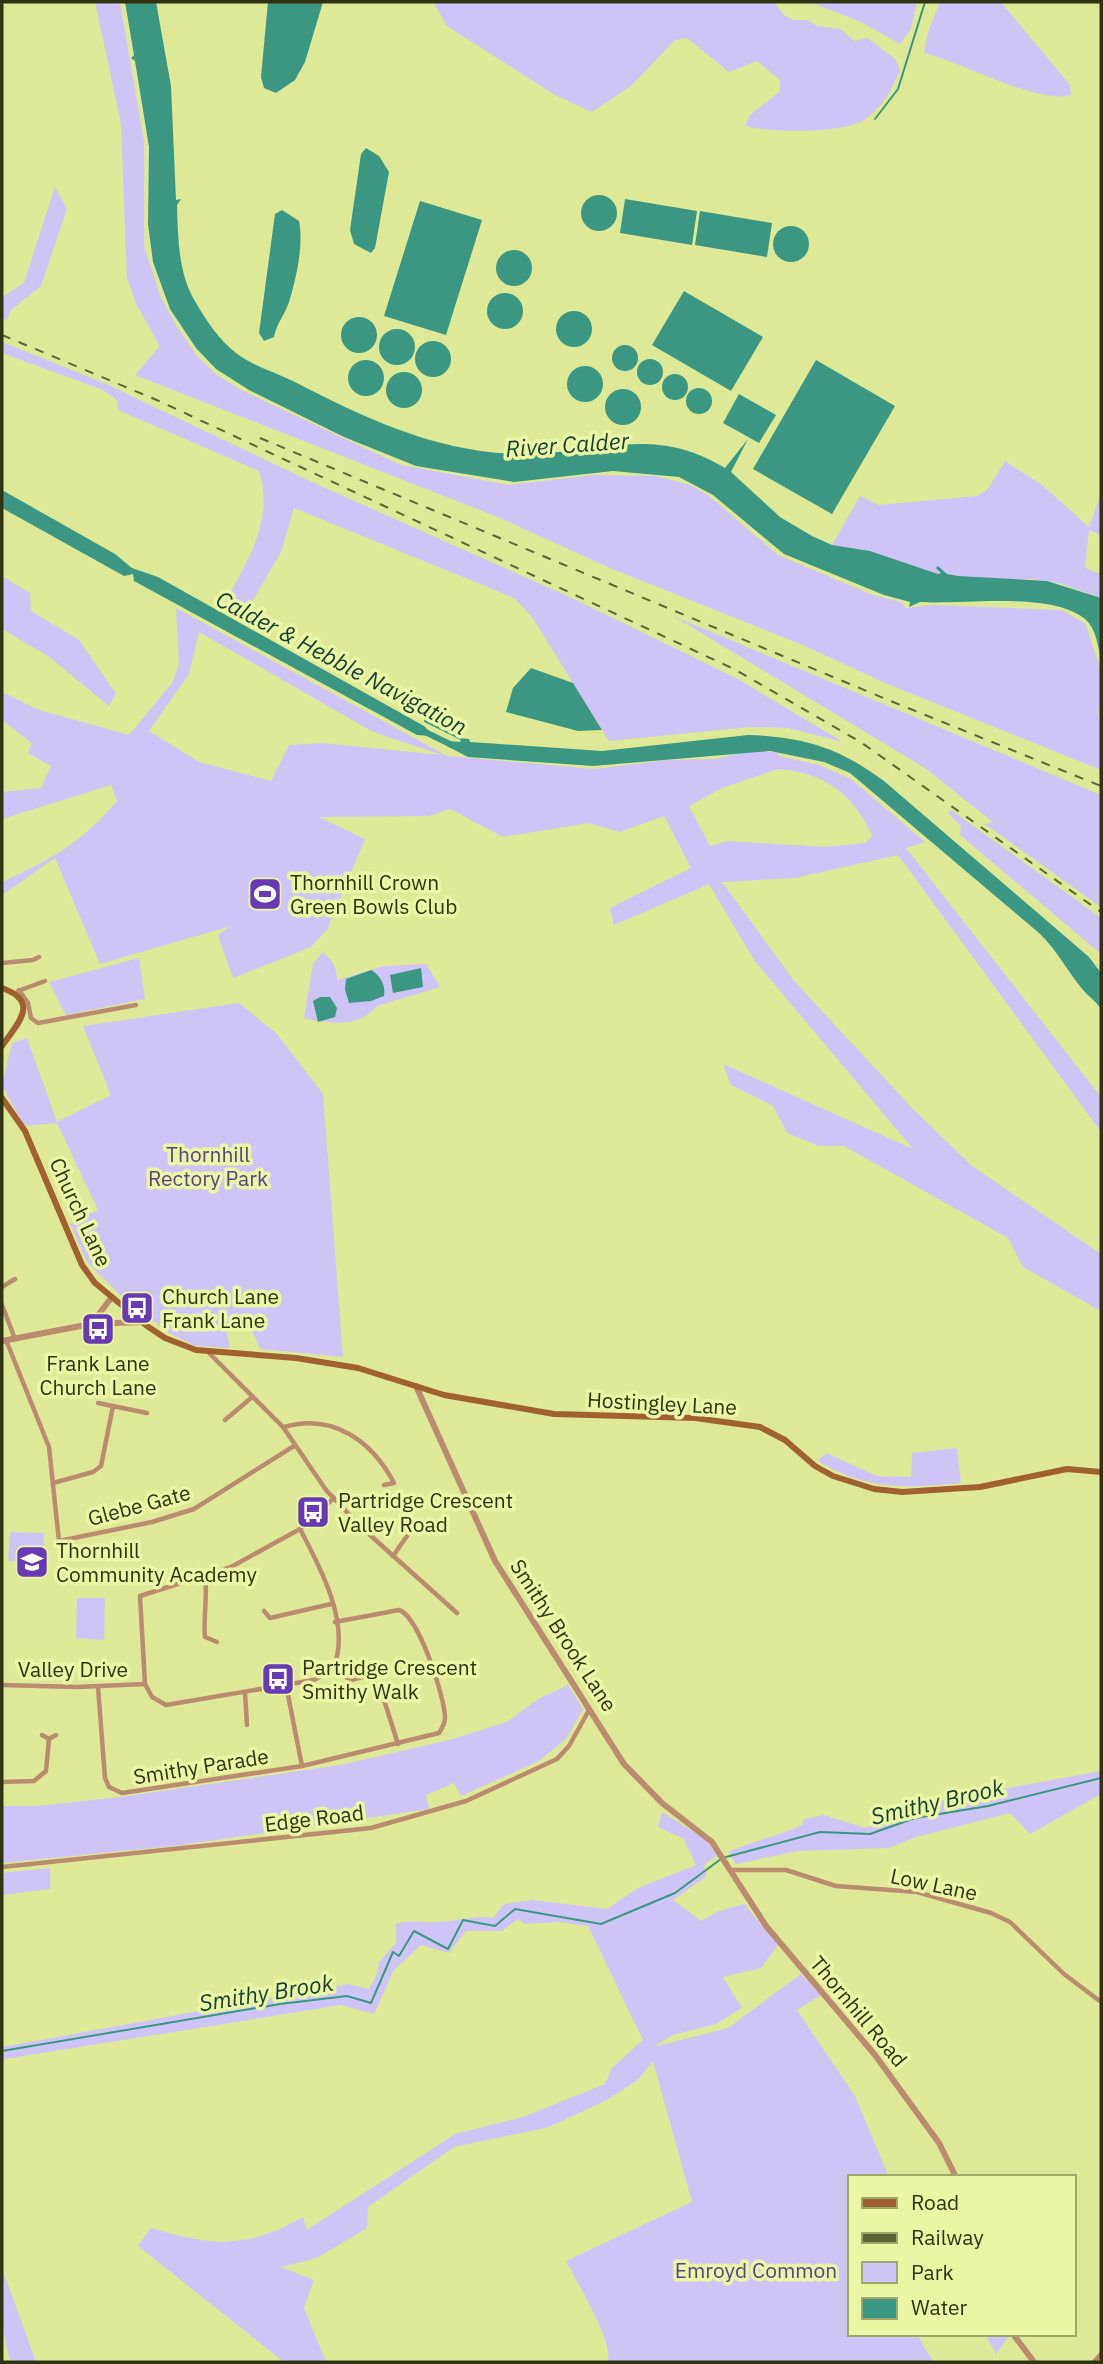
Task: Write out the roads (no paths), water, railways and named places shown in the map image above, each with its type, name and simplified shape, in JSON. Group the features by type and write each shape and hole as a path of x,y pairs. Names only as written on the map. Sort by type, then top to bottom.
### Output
{"main road":[{"path":"2,988 17,992 23,1005 22,1019 2,1046"},
{"name":"Church Lane","path":"2,1098 25,1131 82,1265 95,1283 165,1338 208,1352"},
{"name":"Hostingley Lane","path":"208,1352 296,1359 358,1368 473,1401 554,1414 695,1419 760,1427 785,1440 815,1466 833,1476 874,1489 902,1492 967,1488 1067,1469 1101,1472"}],"street":[{"path":"2,963 39,957"},
{"path":"45,981 17,992 28,1003 31,1018 38,1023 135,1005"},
{"path":"2,1287 15,1279"},
{"path":"92,1324 112,1297"},
{"path":"2,1305 15,1339"},
{"path":"113,1406 101,1466 93,1472 53,1483 49,1447 4,1340 92,1324 145,1324"},
{"path":"208,1352 251,1398 283,1427 294,1446 334,1498 457,1613"},
{"name":"Smithy Brook Lane","path":"416,1386 495,1561 591,1707 624,1764 662,1802 709,1839 731,1870"},
{"path":"225,1420 251,1398"},
{"path":"98,1403 148,1413"},
{"path":"283,1427 312,1423 349,1434 368,1445 384,1464 394,1483 384,1485"},
{"name":"Glebe Gate","path":"53,1483 59,1541 152,1522 194,1509 294,1446"},
{"path":"300,1529 327,1579 339,1643 333,1669 314,1680 245,1693 166,1705 152,1697 145,1684 140,1596 231,1567 300,1529 334,1498"},
{"path":"393,1556 416,1527 407,1522"},
{"path":"205,1576 208,1598 204,1617 205,1637 217,1642"},
{"path":"264,1611 267,1618 273,1618 331,1604"},
{"name":"Smithy Parade","path":"98,1687 105,1778 115,1791 162,1789 302,1766 439,1733 446,1722 444,1704 428,1652 404,1612 335,1622"},
{"path":"333,1669 351,1680 374,1674"},
{"name":"Valley Drive","path":"2,1685 98,1687 145,1684"},
{"path":"286,1685 302,1766"},
{"path":"245,1693 247,1725"},
{"path":"384,1700 398,1744"},
{"name":"Edge Road","path":"2,1867 372,1828 466,1801 556,1759 569,1746 591,1707"},
{"path":"42,1735 49,1739"},
{"path":"49,1739 56,1735"},
{"path":"2,1782 34,1781 46,1772 49,1739"},
{"name":"Low Lane","path":"731,1870 786,1870 836,1885 917,1892 991,1913 1010,1922 1064,1974 1101,2002"},
{"name":"Thornhill Road","path":"731,1870 766,1926 875,2054 939,2143 955,2175"},
{"path":"1014,2336 1034,2362"},
{"path":"1094,2362 1101,2354"}],"water":[{"path":"125,2 156,2 171,86 176,200 181,199 177,205 182,268 190,292 214,330 243,358 401,431 429,440 487,452 546,453 623,444 648,444 673,447 725,468 748,439 731,472 780,517 812,536 832,545 870,551 938,574 941,573 936,568 938,566 947,574 958,576 1047,581 1101,598 1101,659 1092,627 1070,610 1051,605 1006,601 920,602 909,607 910,602 884,595 784,554 713,495 679,477 613,471 514,482 416,466 344,437 249,390 216,369 196,348 170,309 153,262 148,224 149,147 135,61 131,58 134,55"},
{"path":"268,2 323,2 305,62 295,80 276,93 264,88 261,77"},
{"path":"366,148 379,156 389,172 375,248 371,253 354,244 350,230 361,154"},
{"path":"599,195 612,200 617,213 612,226 599,231 586,226 581,213 586,200"},
{"path":"625,199 697,211 692,245 620,233"},
{"path":"420,201 482,220 446,335 384,316"},
{"path":"282,210 299,221 301,241 287,307 274,337 264,341 259,333 275,214"},
{"path":"700,211 772,223 767,257 695,245"},
{"path":"791,226 804,231 809,244 804,257 791,262 778,257 773,244 778,231"},
{"path":"514,250 527,255 532,268 527,281 514,286 501,281 496,268 501,255"},
{"path":"684,291 763,337 731,391 652,345"},
{"path":"505,293 518,298 523,311 518,324 505,329 492,324 487,311 492,298"},
{"path":"574,311 587,316 592,329 587,342 574,347 561,342 556,329 561,316"},
{"path":"359,317 372,322 377,335 372,348 359,353 346,348 341,335 346,322"},
{"path":"397,329 410,334 415,347 410,360 397,365 384,360 379,347 384,334"},
{"path":"433,341 446,346 451,359 446,372 433,377 420,372 415,359 420,346"},
{"path":"625,345 634,349 638,358 634,367 625,371 616,367 612,358 616,349"},
{"path":"650,359 659,363 663,372 659,381 650,385 641,381 637,372 641,363"},
{"path":"366,360 379,365 384,378 379,391 366,396 353,391 348,378 353,365"},
{"path":"816,360 895,406 832,514 753,469"},
{"path":"585,366 598,371 603,384 598,397 585,402 572,397 567,384 572,371"},
{"path":"404,372 417,377 422,390 417,403 404,408 391,403 386,390 391,377"},
{"path":"675,374 684,378 688,387 684,396 675,400 666,396 662,387 666,378"},
{"path":"699,388 708,392 712,401 708,410 699,414 690,410 686,401 690,392"},
{"path":"623,389 636,394 641,407 636,420 623,425 610,420 605,407 610,394"},
{"path":"739,394 776,415 759,443 723,423"},
{"path":"2,490 115,554 132,568 158,577 424,726 431,733 429,736 417,735 134,581 133,574 124,576 2,508"},
{"path":"531,668 573,683 602,730 578,731 506,712 513,688"},
{"path":"748,735 786,738 820,746 851,760 884,781 1089,957 1101,973 1101,1009 1039,933 850,773 824,762 770,751 593,766 468,757 445,745 447,741 461,742 459,738 469,739 470,742 602,751"},
{"path":"421,968 423,987 393,993 390,975"},
{"path":"371,970 382,981 384,996 371,1001 349,1003 345,989 346,979"},
{"path":"320,997 330,997 337,1008 335,1017 318,1022 313,1001"}],"waterway":[{"path":"875,119 898,89 925,2"},
{"path":"425,721 459,738"},
{"name":"Calder & Hebble Navigation","path":"423,731 454,746"},
{"name":"Smithy Brook","path":"726,1857 820,1832 870,1834 915,1818 988,1806 1101,1778"},
{"name":"Smithy Brook","path":"2,2051 280,2004 347,1996 371,2003 393,1952 399,1956 414,1931 448,1949 463,1920 495,1926 515,1909 601,1924 675,1893 721,1859"}],"railway":[{"path":"2,335 159,401 736,670 862,743 1101,912"},
{"path":"260,438 1101,786"}],"place":[{"name":"Thornhill Crown Green Bowls Club","path":"265,894"},
{"name":"Church Lane Frank Lane","path":"137,1308"},
{"name":"Frank Lane Church Lane","path":"98,1329"},
{"name":"Partridge Crescent Valley Road","path":"313,1512"},
{"name":"Thornhill Community Academy","path":"32,1562"},
{"name":"Partridge Crescent Smithy Walk","path":"278,1679"}],"water label":[{"name":"River Calder","path":"567,444"}],"park label":[{"name":"Thornhill Rectory Park","path":"208,1166"},
{"name":"Emroyd Common","path":"756,2270"}]}
